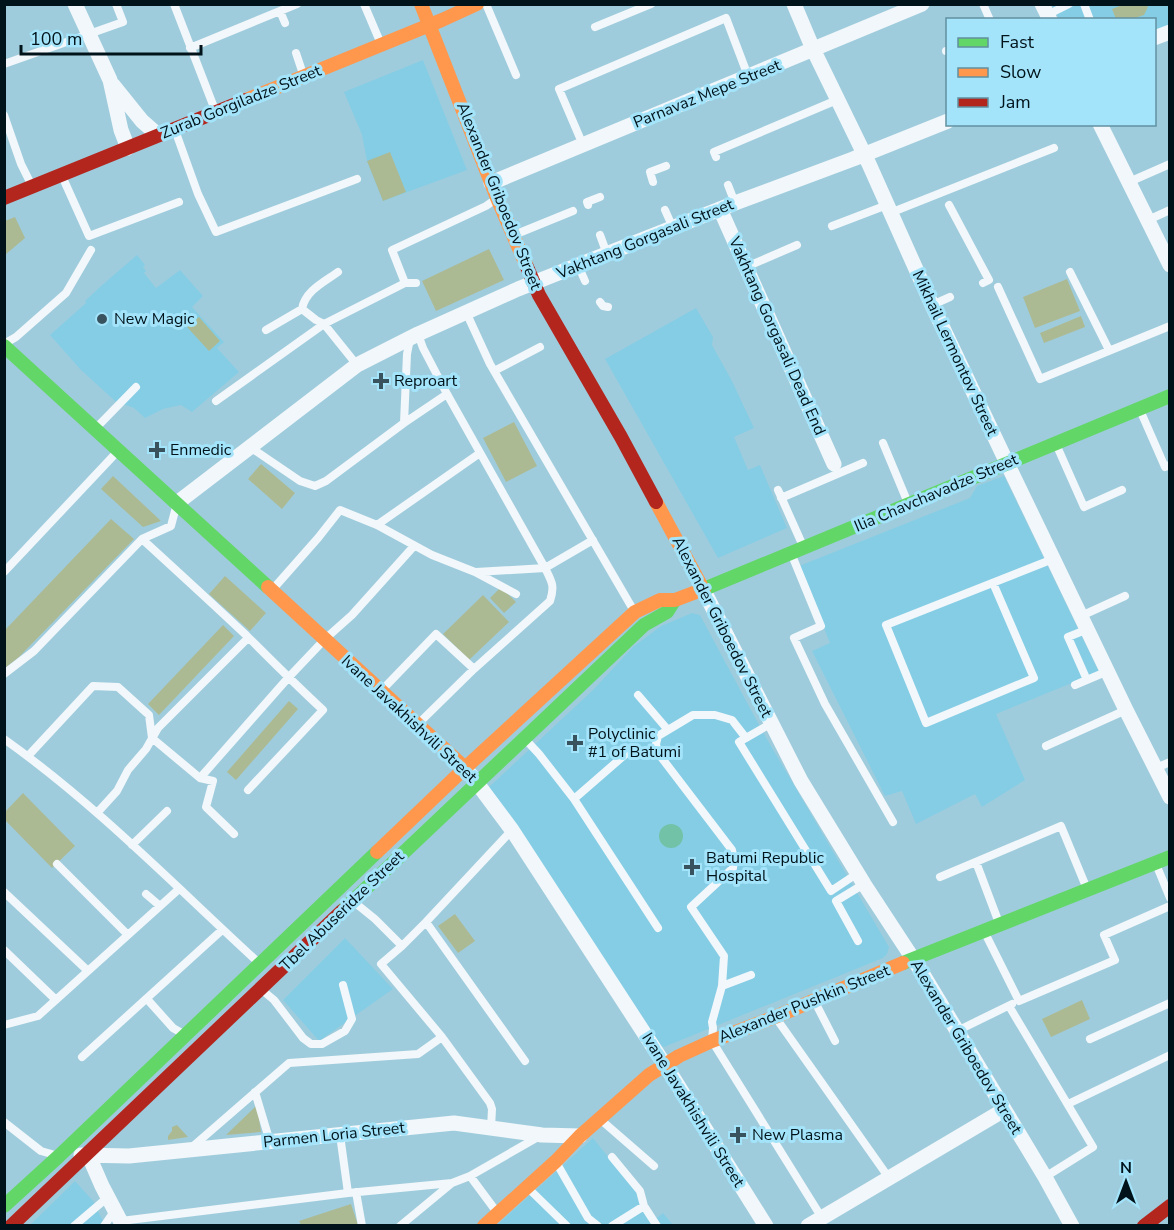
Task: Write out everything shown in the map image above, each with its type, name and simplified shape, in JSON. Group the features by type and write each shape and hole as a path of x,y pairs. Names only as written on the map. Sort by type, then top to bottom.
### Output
{"street":[{"path":"75,4 110,80 121,130 128,148"},
{"name":"Alexander Griboedov Street","path":"421,4 533,283 621,437 703,589 801,781 957,1031 1072,1226"},
{"name":"Zurab Gorgiladze Street","path":"4,198 477,4"},
{"name":"Mikhail Lermontov Street","path":"794,4 813,50 1053,560 1126,710 1163,765 1170,797"},
{"name":"Parnavaz Mepe Street","path":"491,183 922,4"},
{"path":"1156,38 1170,32"},
{"path":"110,80 142,121 158,135"},
{"name":"Vakhtang Gorgasali Street","path":"177,503 357,365 414,336 533,283 946,122"},
{"path":"1101,126 1170,265"},
{"name":"Vakhtang Gorgasali Dead End","path":"727,206 746,267 834,464"},
{"name":"Ivane Javakhishvili Street","path":"7,351 177,503 465,768 512,830 766,1226"},
{"name":"Ilia Chavchavadze Street","path":"703,589 1170,396"},
{"name":"Tbel Abuseridze Street","path":"4,1206 465,768 635,612 660,600 675,600 703,589"},
{"name":"Tbel Abuseridze Street","path":"11,1226 477,782 644,625 667,612 675,600"},
{"name":"Alexander Pushkin Street","path":"484,1226 649,1075 678,1056 913,959 1170,857"},
{"path":"815,1222 1004,1110"},
{"name":"Parmen Loria Street","path":"59,1156 88,1154 129,1156 454,1123 542,1135 580,1136"},
{"path":"88,1154 117,1214"},
{"path":"1144,1226 1170,1206"}],"lane":[{"path":"4,64 123,22 116,4"},
{"path":"174,4 215,112"},
{"path":"190,48 297,4"},
{"path":"364,4 381,44"},
{"path":"486,4 516,75"},
{"path":"595,27 651,4"},
{"path":"983,4 989,18"},
{"path":"1046,13 1069,4"},
{"path":"280,11 285,23"},
{"path":"583,145 559,89 726,18 748,76"},
{"path":"296,53 304,75"},
{"path":"716,157 714,152 837,100"},
{"path":"4,115 21,164 32,187"},
{"path":"174,129 198,194 216,232 357,179"},
{"path":"832,226 888,209 1054,148"},
{"path":"1129,182 1170,164"},
{"path":"653,182 650,172 666,166"},
{"path":"61,175 89,236 179,202"},
{"path":"727,206 728,185"},
{"path":"588,205 586,202 600,197"},
{"path":"405,283 392,250 486,206 497,198"},
{"path":"949,205 989,280 983,283"},
{"path":"665,210 673,228"},
{"path":"1148,220 1170,210"},
{"path":"513,235 573,211"},
{"path":"600,235 607,254"},
{"path":"746,267 797,245"},
{"path":"7,351 16,337 66,293 91,250"},
{"path":"578,266 585,281"},
{"path":"302,309 307,295 338,272"},
{"path":"1070,272 1109,350"},
{"path":"216,401 324,324 405,283 416,283"},
{"path":"998,287 1040,379 1170,326"},
{"path":"932,305 950,297"},
{"path":"600,302 603,306 608,307"},
{"path":"302,309 324,324 357,365"},
{"path":"266,330 302,309"},
{"path":"466,312 494,371 635,612"},
{"path":"414,336 423,348 545,568 554,590 550,601 474,669 418,724"},
{"path":"404,423 407,354 414,336"},
{"path":"494,371 540,347"},
{"path":"95,429 105,416 136,387"},
{"path":"250,447 300,481 315,486 326,481 447,394"},
{"path":"1139,408 1165,467 1170,465"},
{"path":"883,443 909,505"},
{"path":"1055,443 1084,507 1122,490"},
{"path":"4,572 118,450"},
{"path":"377,525 480,453"},
{"path":"862,463 780,494 821,626 794,638 825,704 892,822"},
{"path":"4,674 34,651 142,539 171,526 177,503"},
{"path":"272,590 340,510 377,525 432,555 476,572 516,594"},
{"path":"142,539 323,710 248,790"},
{"path":"476,572 545,568 593,540"},
{"path":"201,778 288,678 325,639 352,615 414,546"},
{"path":"993,584 1034,678 926,723 886,625 1053,560"},
{"path":"1087,680 1068,637 1084,623 1125,596"},
{"path":"381,691 436,634 474,669"},
{"path":"97,813 117,792 128,770 146,749 158,728 248,638"},
{"path":"1075,685 1108,671"},
{"path":"28,756 93,686 118,687 149,715 152,738 201,778 213,781 206,807 234,834"},
{"path":"638,695 668,730"},
{"path":"1047,746 1126,710"},
{"path":"746,738 732,720 715,715 693,715 658,736 656,744 658,753 732,850 734,859 733,868 691,906 724,956 722,986 712,1022 712,1041 815,1222"},
{"path":"772,723 739,742 831,891 861,879"},
{"path":"524,738 574,799 658,928"},
{"path":"4,739 97,813 260,964"},
{"path":"574,799 628,752"},
{"path":"132,845 167,811"},
{"path":"940,878 1061,826 1087,890"},
{"path":"491,1128 490,1103 442,1036 381,964 426,922 512,830"},
{"path":"976,862 1000,924"},
{"path":"1156,862 1170,898"},
{"path":"57,864 129,934"},
{"path":"858,941 836,902 861,879"},
{"path":"4,1025 38,1016 179,889"},
{"path":"4,892 88,971"},
{"path":"146,894 160,906"},
{"path":"352,901 375,919 402,946"},
{"path":"957,1031 1009,1005 1116,960 1104,934 1170,906"},
{"path":"426,922 525,1061"},
{"path":"82,1057 222,930"},
{"path":"984,931 1019,1002"},
{"path":"4,950 56,1000"},
{"path":"722,986 750,975"},
{"path":"261,989 274,1000 303,1038 311,1044 322,1044 345,1031 352,1018 344,985"},
{"path":"147,999 173,1028 186,1035"},
{"path":"814,1001 835,1041"},
{"path":"1090,1039 1170,1003"},
{"path":"1009,1005 1093,1147 1045,1177"},
{"path":"775,1017 889,1178"},
{"path":"189,1150 289,1063 418,1054 442,1036"},
{"path":"1068,1104 1170,1055"},
{"path":"255,1092 270,1142"},
{"path":"600,1119 654,1166"},
{"path":"4,1122 40,1151 59,1156"},
{"path":"340,1135 362,1226"},
{"path":"74,1226 117,1214 452,1183 470,1176 542,1135"},
{"path":"612,1157 640,1191 644,1206 657,1226"},
{"path":"556,1161 588,1218 598,1226"},
{"path":"470,1176 498,1213"},
{"path":"400,1226 452,1183"},
{"path":"527,1187 567,1226"},
{"path":"612,1226 644,1206"},
{"path":"104,1226 105,1222 117,1214"}],"shaded area":[{"path":"1052,5 1169,5 1169,26 1156,32 1156,18 1058,18"},
{"path":"1122,5 1146,5 1148,7 1144,15 1135,18 1116,18 1112,9"},
{"path":"423,60 467,170 383,201 367,161 362,135 344,92"},
{"path":"390,152 406,192 383,201 367,161"},
{"path":"15,217 25,238 5,255 5,221"},
{"path":"489,249 504,280 436,311 422,281"},
{"path":"137,255 145,265 144,273 156,288 180,270 203,296 192,307 224,342 217,348 239,372 192,412 181,405 163,409 145,418 134,408 115,401 80,369 50,335"},
{"path":"1067,279 1080,311 1035,328 1023,297"},
{"path":"696,308 713,337 712,345 754,428 734,437 748,470 760,465 787,528 718,558 605,359"},
{"path":"1081,316 1085,327 1044,343 1040,333"},
{"path":"199,317 220,341 209,351 187,327"},
{"path":"514,422 537,466 506,482 483,438"},
{"path":"261,464 295,493 282,509 248,479"},
{"path":"113,476 161,521 143,527 101,489"},
{"path":"1004,476 1099,672 996,714 1025,780 982,807 975,794 916,824 902,791 885,796 812,651 830,643 799,566 970,498 977,486"},
{"path":"111,519 134,539 19,657 5,668 5,630"},
{"path":"225,576 266,613 250,631 209,594"},
{"path":"501,587 516,602 504,613 490,598"},
{"path":"483,595 509,622 469,660 443,634"},
{"name":"Batumi Republic Hospital","path":"692,613 700,615 764,734 889,947 883,958 664,1047 661,1046 489,787 593,690 633,647 661,626"},
{"path":"223,625 234,636 159,715 148,704"},
{"path":"289,701 298,709 236,780 227,772"},
{"path":"23,793 75,846 52,868 5,820 5,812"},
{"path":"671,824 679,828 683,836 679,844 671,848 663,844 659,836 663,828"},
{"path":"455,914 475,941 458,953 438,926"},
{"path":"345,938 393,989 319,1041 283,1000"},
{"path":"1082,1000 1090,1019 1051,1037 1042,1019"},
{"path":"257,1105 261,1132 226,1135"},
{"path":"177,1125 188,1137 168,1140 172,1127"},
{"path":"593,1138 657,1218 663,1213 673,1225 496,1226"},
{"path":"75,1181 93,1201 105,1225 29,1226"},
{"path":"351,1204 358,1225 301,1225 299,1221"}],"traffic: fast":[{"path":"4,346 268,587"},
{"path":"704,589 1170,396"},
{"path":"342,911 644,625 667,612 674,601"},
{"path":"4,1206 377,852"},
{"path":"903,963 1170,857"}],"traffic: slow":[{"path":"421,4 497,198 527,267"},
{"path":"246,100 477,4"},
{"path":"656,502 703,589"},
{"path":"268,587 465,768"},
{"path":"377,852 635,612 660,600 675,600 704,589"},
{"path":"484,1226 649,1075 679,1056 903,963"}],"traffic: jam":[{"path":"4,198 246,100"},
{"path":"527,267 539,295 656,502"},
{"path":"11,1226 342,911"},
{"path":"1144,1226 1170,1206"}],"place":[{"name":"New Magic","path":"102,319"},
{"name":"Reproart","path":"381,381"},
{"name":"Enmedic","path":"157,450"},
{"name":"Polyclinic #1 of Batumi","path":"575,743"},
{"name":"Batumi Republic Hospital","path":"692,867"},
{"name":"New Plasma","path":"738,1135"}]}
